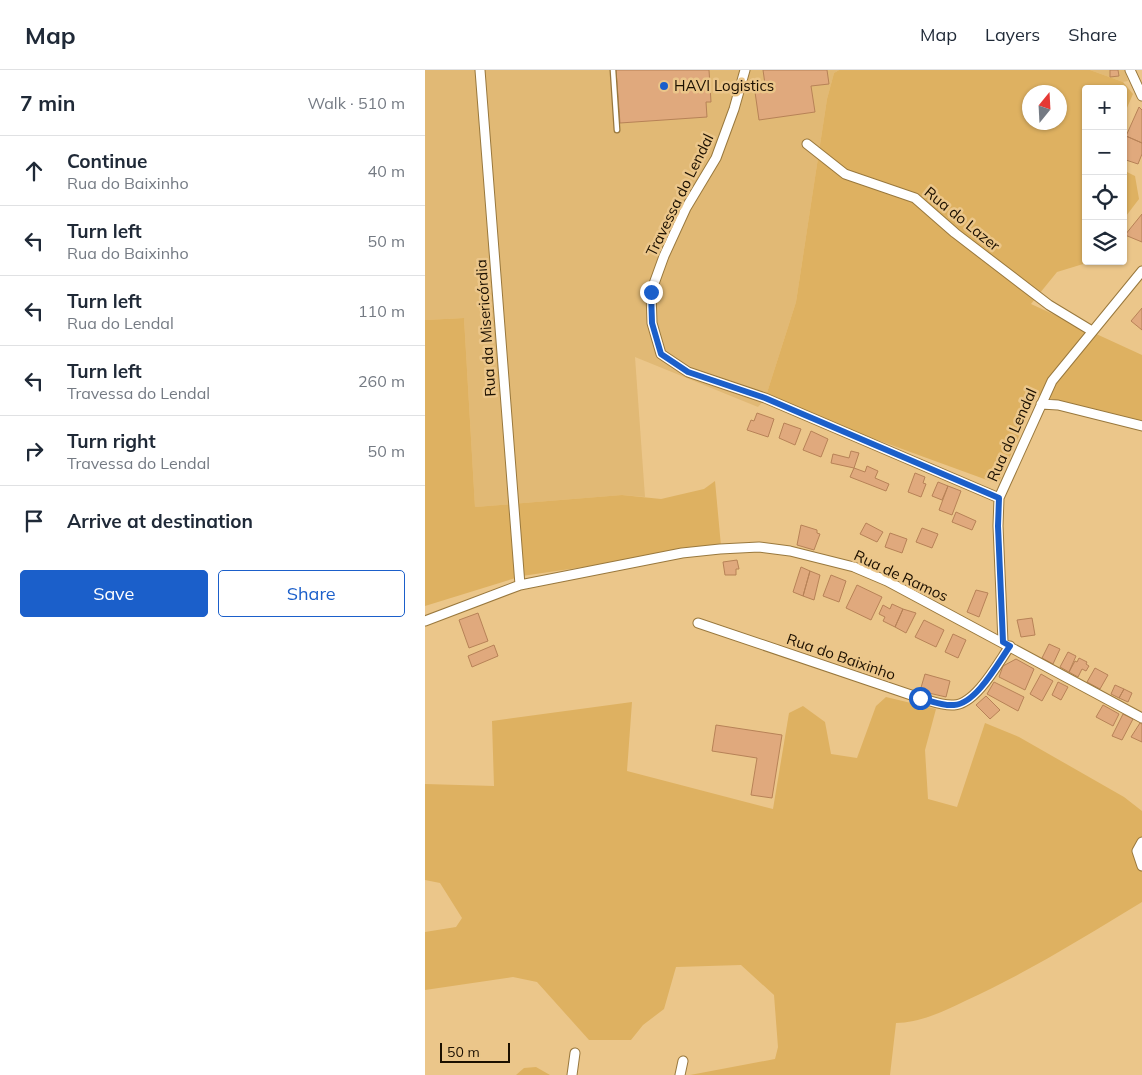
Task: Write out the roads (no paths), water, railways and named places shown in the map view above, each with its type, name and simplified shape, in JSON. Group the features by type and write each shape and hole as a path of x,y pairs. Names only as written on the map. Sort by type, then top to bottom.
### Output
{"street":[{"name":"Rua da Misericórdia","path":"480,70 520,585"},
{"name":"Travessa do Lendal","path":"745,70 734,109 716,158 686,208 664,256 651,292 652,323 661,354 688,372 765,398 999,498"},
{"path":"1130,70 1142,96"},
{"name":"Rua do Lazer","path":"807,144 845,174 915,198 955,233 1049,305 1092,331"},
{"name":"Rua do Lendal","path":"1006,644 998,536 999,498 1052,381 1142,271"},
{"path":"1041,404 1058,404 1142,426"},
{"name":"Rua de Ramos","path":"425,621 520,585 682,553 759,547 806,554 854,568 915,595 1142,718"},
{"name":"Rua do Baixinho","path":"698,623 938,704 955,705 968,700 977,691 1006,644"},
{"path":"1142,842 1137,850 1142,866"},
{"path":"572,1075 575,1053"},
{"path":"680,1075 683,1061"}],"lane":[{"path":"613,70 617,130"}],"place":[{"name":"HAVI Logistics","path":"664,86"}]}
